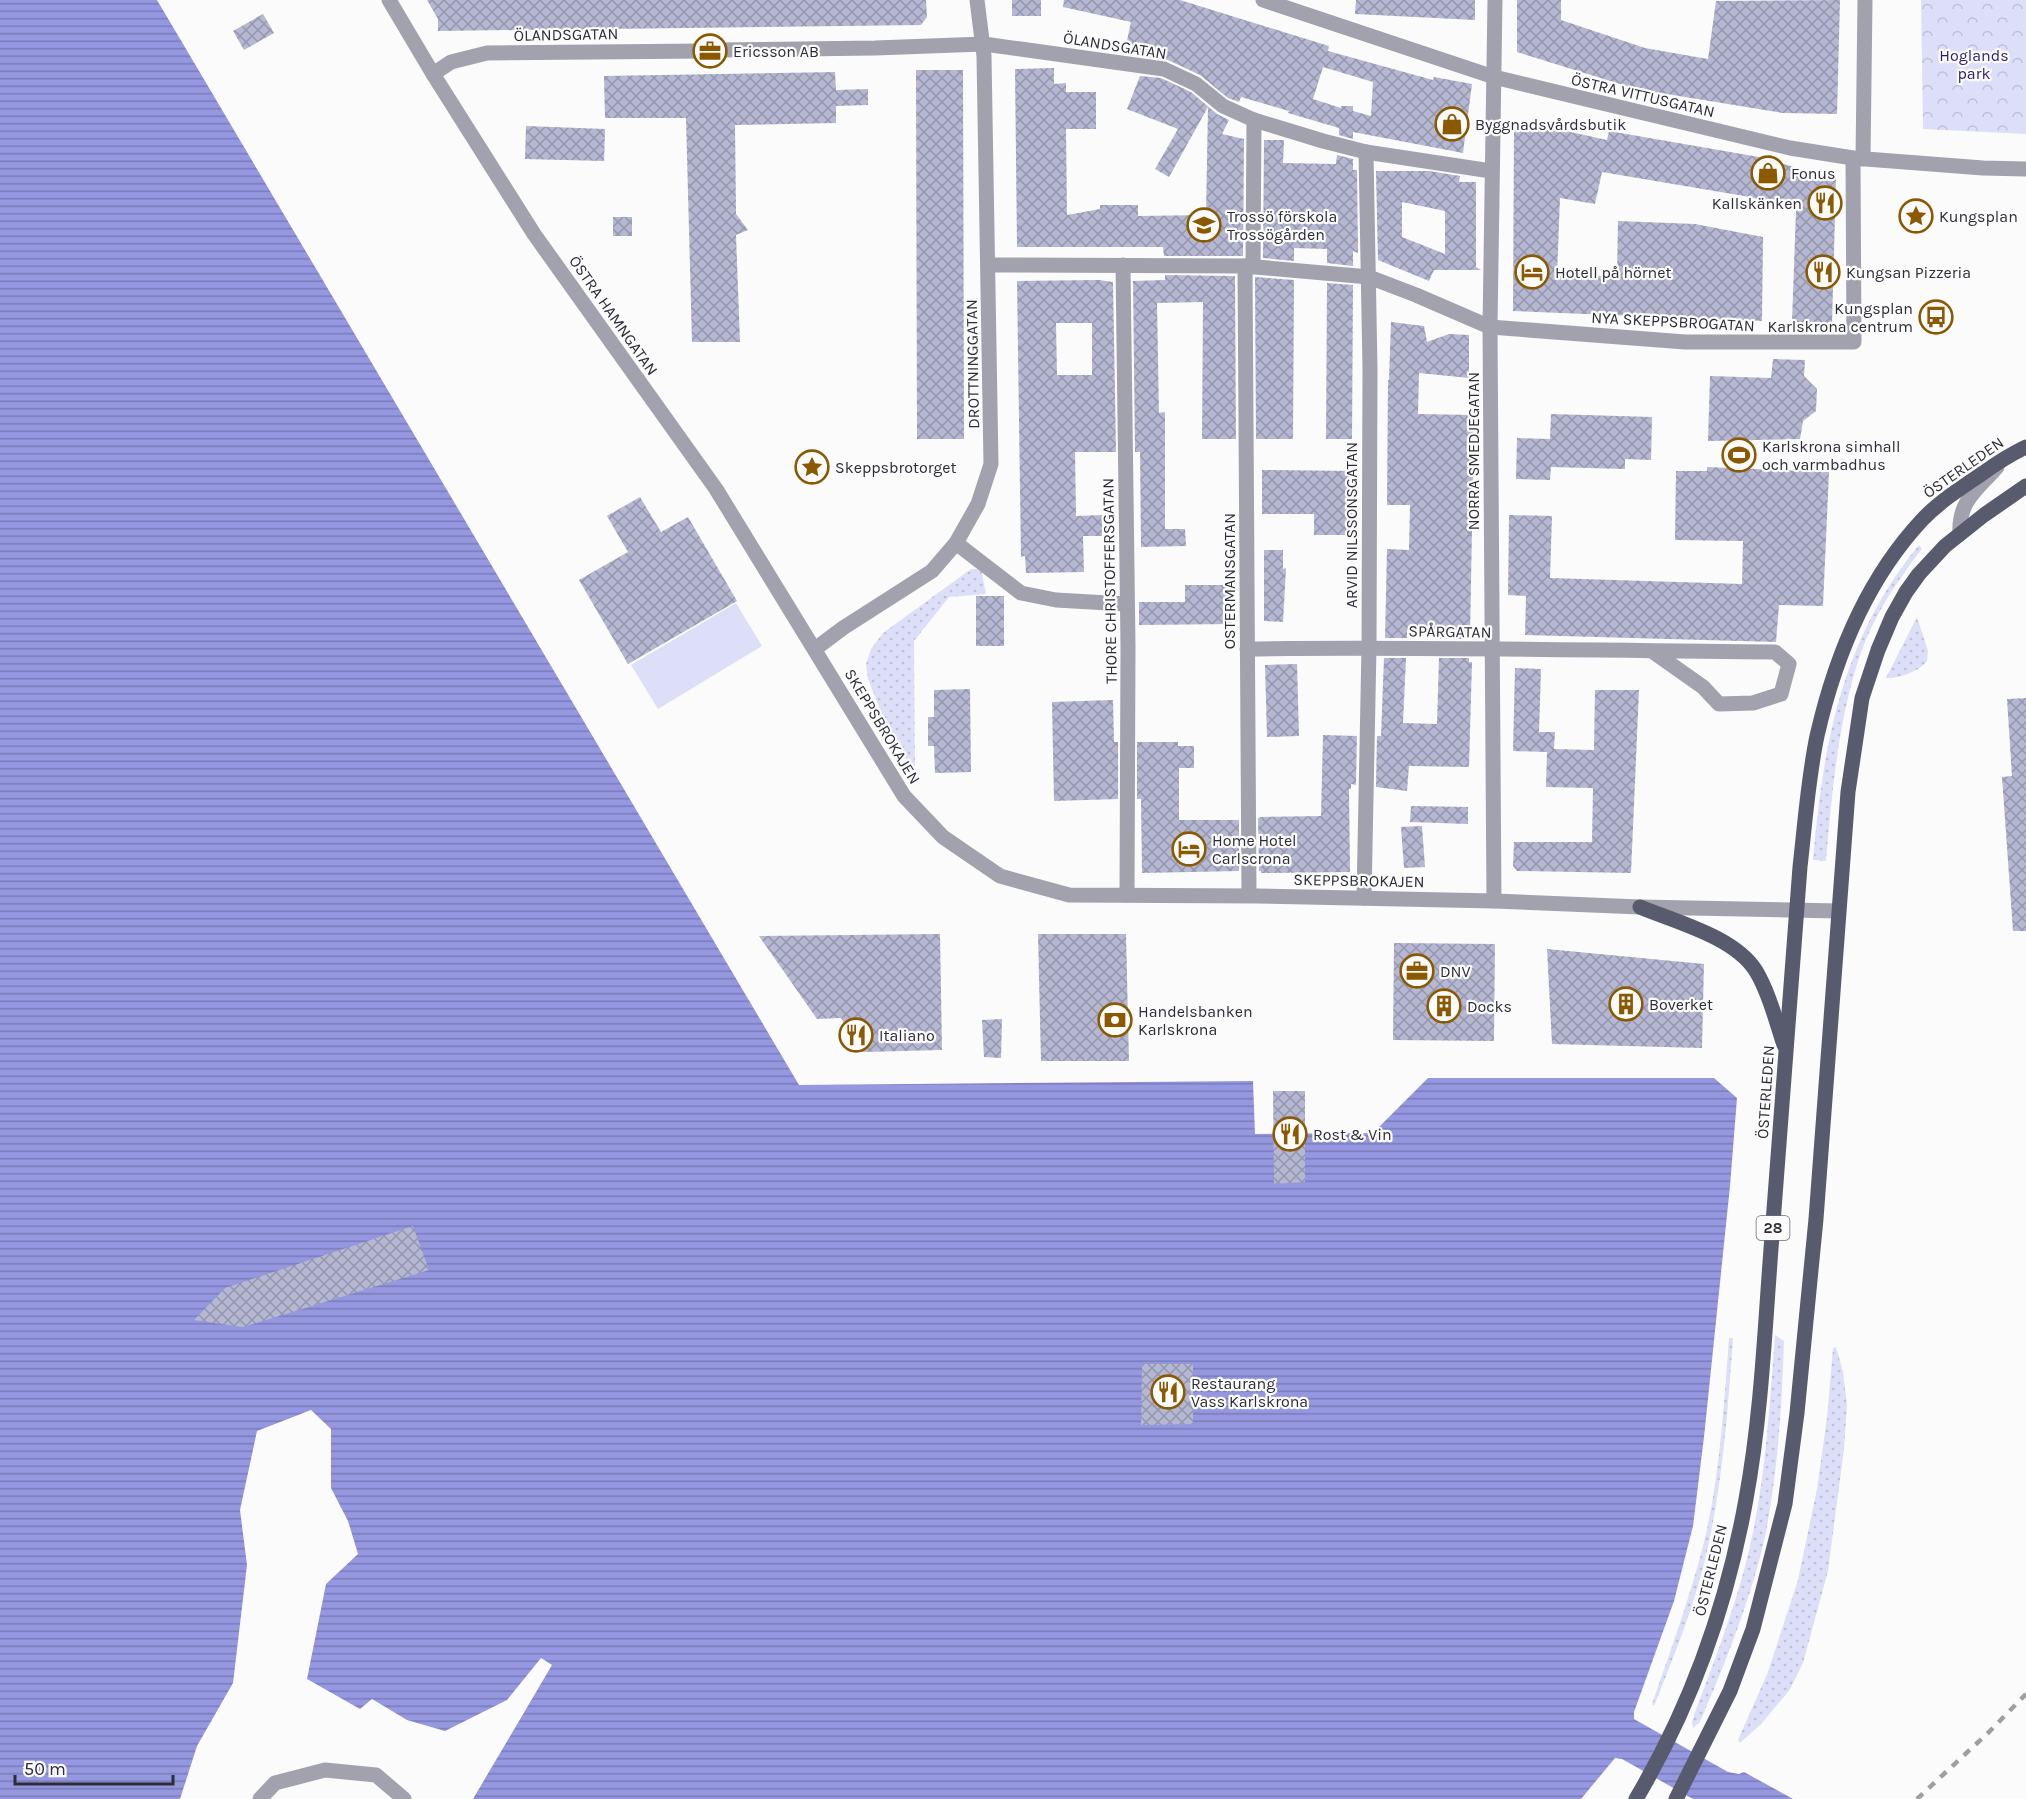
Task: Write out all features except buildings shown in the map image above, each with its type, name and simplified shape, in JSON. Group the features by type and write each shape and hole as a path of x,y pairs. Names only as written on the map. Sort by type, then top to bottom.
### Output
{"main road":[{"name":"ÖSTERLEDEN","path":"1639,1793 1695,1682 1716,1623 1746,1498 1759,1404 1797,909 1809,787 1817,737 1829,690 1842,650 1862,606 1883,570 1922,520 1945,500 2026,447"},
{"path":"1838,911 1848,792 1859,715 1878,651 1906,592 1934,558 1984,515 2026,486"},
{"path":"1640,907 1723,941 1743,954 1756,972 1766,993 1786,1051"},
{"name":"28","path":"1676,1799 1730,1691 1753,1629 1785,1504 1797,1413 1816,1219 1838,911"}],"street":[{"name":"ÖSTRA HAMNGATAN","path":"389,0 534,234 716,489 815,649"},
{"name":"DROTTNINGGATAN","path":"815,649 843,628 932,571 956,543 978,504 991,464 984,44 977,0"},
{"name":"ÖSTRA VITTUSGATAN","path":"1263,0 1494,77 1779,145 1858,158 2026,169"},
{"name":"NORRA SMEDJEGATAN","path":"1494,901 1490,327 1495,0"},
{"path":"1858,158 1865,0"},
{"name":"ÖLANDSGATAN","path":"433,74 451,62 488,53 710,51 984,44 1164,69 1196,84 1223,106 1254,120 1366,152 1491,171"},
{"name":"OSTERMANSGATAN","path":"1249,896 1247,649 1249,267 1254,120"},
{"name":"ARVID NILSSONSGATAN","path":"1364,898 1369,647 1369,277 1366,152"},
{"name":"NYA SKEPPSBROGATAN","path":"989,265 1249,267 1369,277 1490,327 1684,342 1854,342 1858,158"},
{"name":"THORE CHRISTOFFERSGATAN","path":"1123,265 1128,646 1127,896"},
{"path":"1960,534 1959,520 1964,504 2003,460"},
{"path":"1945,500 1964,504 1984,515"},
{"path":"956,543 1021,593 1056,600 1126,604"},
{"name":"SPÅRGATAN","path":"1247,649 1369,647 1775,652 1789,664 1781,694 1753,703 1719,704 1703,687 1652,651"},
{"name":"SKEPPSBROKAJEN","path":"815,649 904,796 943,837 1000,876 1069,895 1364,898 1838,911"},
{"path":"260,1799 275,1783 325,1770 376,1775 404,1799"}],"green space":[{"name":"Hoglands park","path":"1921,0 2026,0 2026,134 1923,129"},
{"path":"1919,545 1922,549 1887,599 1860,655 1841,731 1826,861 1813,860 1823,775 1831,734 1854,655 1871,617 1893,580"},
{"path":"971,569 981,569 986,594 949,597 914,641 915,773 889,732 868,679 866,664 871,649 883,633"},
{"path":"736,603 762,646 658,709 631,665"},
{"path":"1917,617 1928,651 1927,661 1908,674 1886,678"},
{"path":"1775,1335 1784,1341 1781,1413 1766,1532 1738,1628 1700,1722 1693,1728 1695,1712 1733,1606 1751,1541 1765,1453"},
{"path":"1729,1338 1733,1338 1724,1443 1718,1495 1708,1547 1691,1608 1654,1706 1652,1704 1705,1538 1721,1439"},
{"path":"1836,1347 1843,1372 1847,1405 1844,1449 1828,1571 1803,1663 1789,1691 1761,1724 1740,1743 1738,1740 1768,1672 1798,1580 1817,1489 1827,1418 1833,1348"}],"water":[{"path":"0,0 157,0 799,1085 1253,1081 1255,1134 1373,1133 1428,1078 1714,1078 1737,1098 1730,1186 1693,1526 1674,1601 1634,1712 1634,1719 1728,1772 1739,1774 1744,1772 1793,1799 1693,1799 1622,1759 1615,1758 1581,1799 473,1799 552,1665 541,1658 507,1700 445,1731 407,1720 372,1699 360,1709 307,1679 326,1584 358,1554 348,1521 331,1488 331,1429 311,1410 257,1431 240,1510 247,1565 233,1683 197,1746 180,1799 0,1799"}],"railway":[{"path":"1917,1799 2026,1694"}],"place":[{"name":"Ericsson AB","path":"710,51"},
{"name":"Byggnadsvårdsbutik","path":"1452,124"},
{"name":"Fonus","path":"1768,173"},
{"name":"Kallskänken","path":"1825,203"},
{"name":"Kungsplan","path":"1916,216"},
{"name":"Trossö förskola Trossögården","path":"1204,225"},
{"name":"Hotell på hörnet","path":"1532,272"},
{"name":"Kungsan Pizzeria","path":"1823,272"},
{"name":"Kungsplan Karlskrona centrum","path":"1936,317"},
{"name":"Karlskrona simhall och varmbadhus","path":"1739,455"},
{"name":"Skeppsbrotorget","path":"812,467"},
{"name":"Home Hotel Carlscrona","path":"1189,849"},
{"name":"DNV","path":"1417,971"},
{"name":"Boverket","path":"1626,1004"},
{"name":"Docks","path":"1444,1006"},
{"name":"Handelsbanken Karlskrona","path":"1115,1020"},
{"name":"Italiano","path":"856,1035"},
{"name":"Rost & Vin","path":"1290,1134"},
{"name":"Restaurang Vass Karlskrona","path":"1168,1392"}]}
